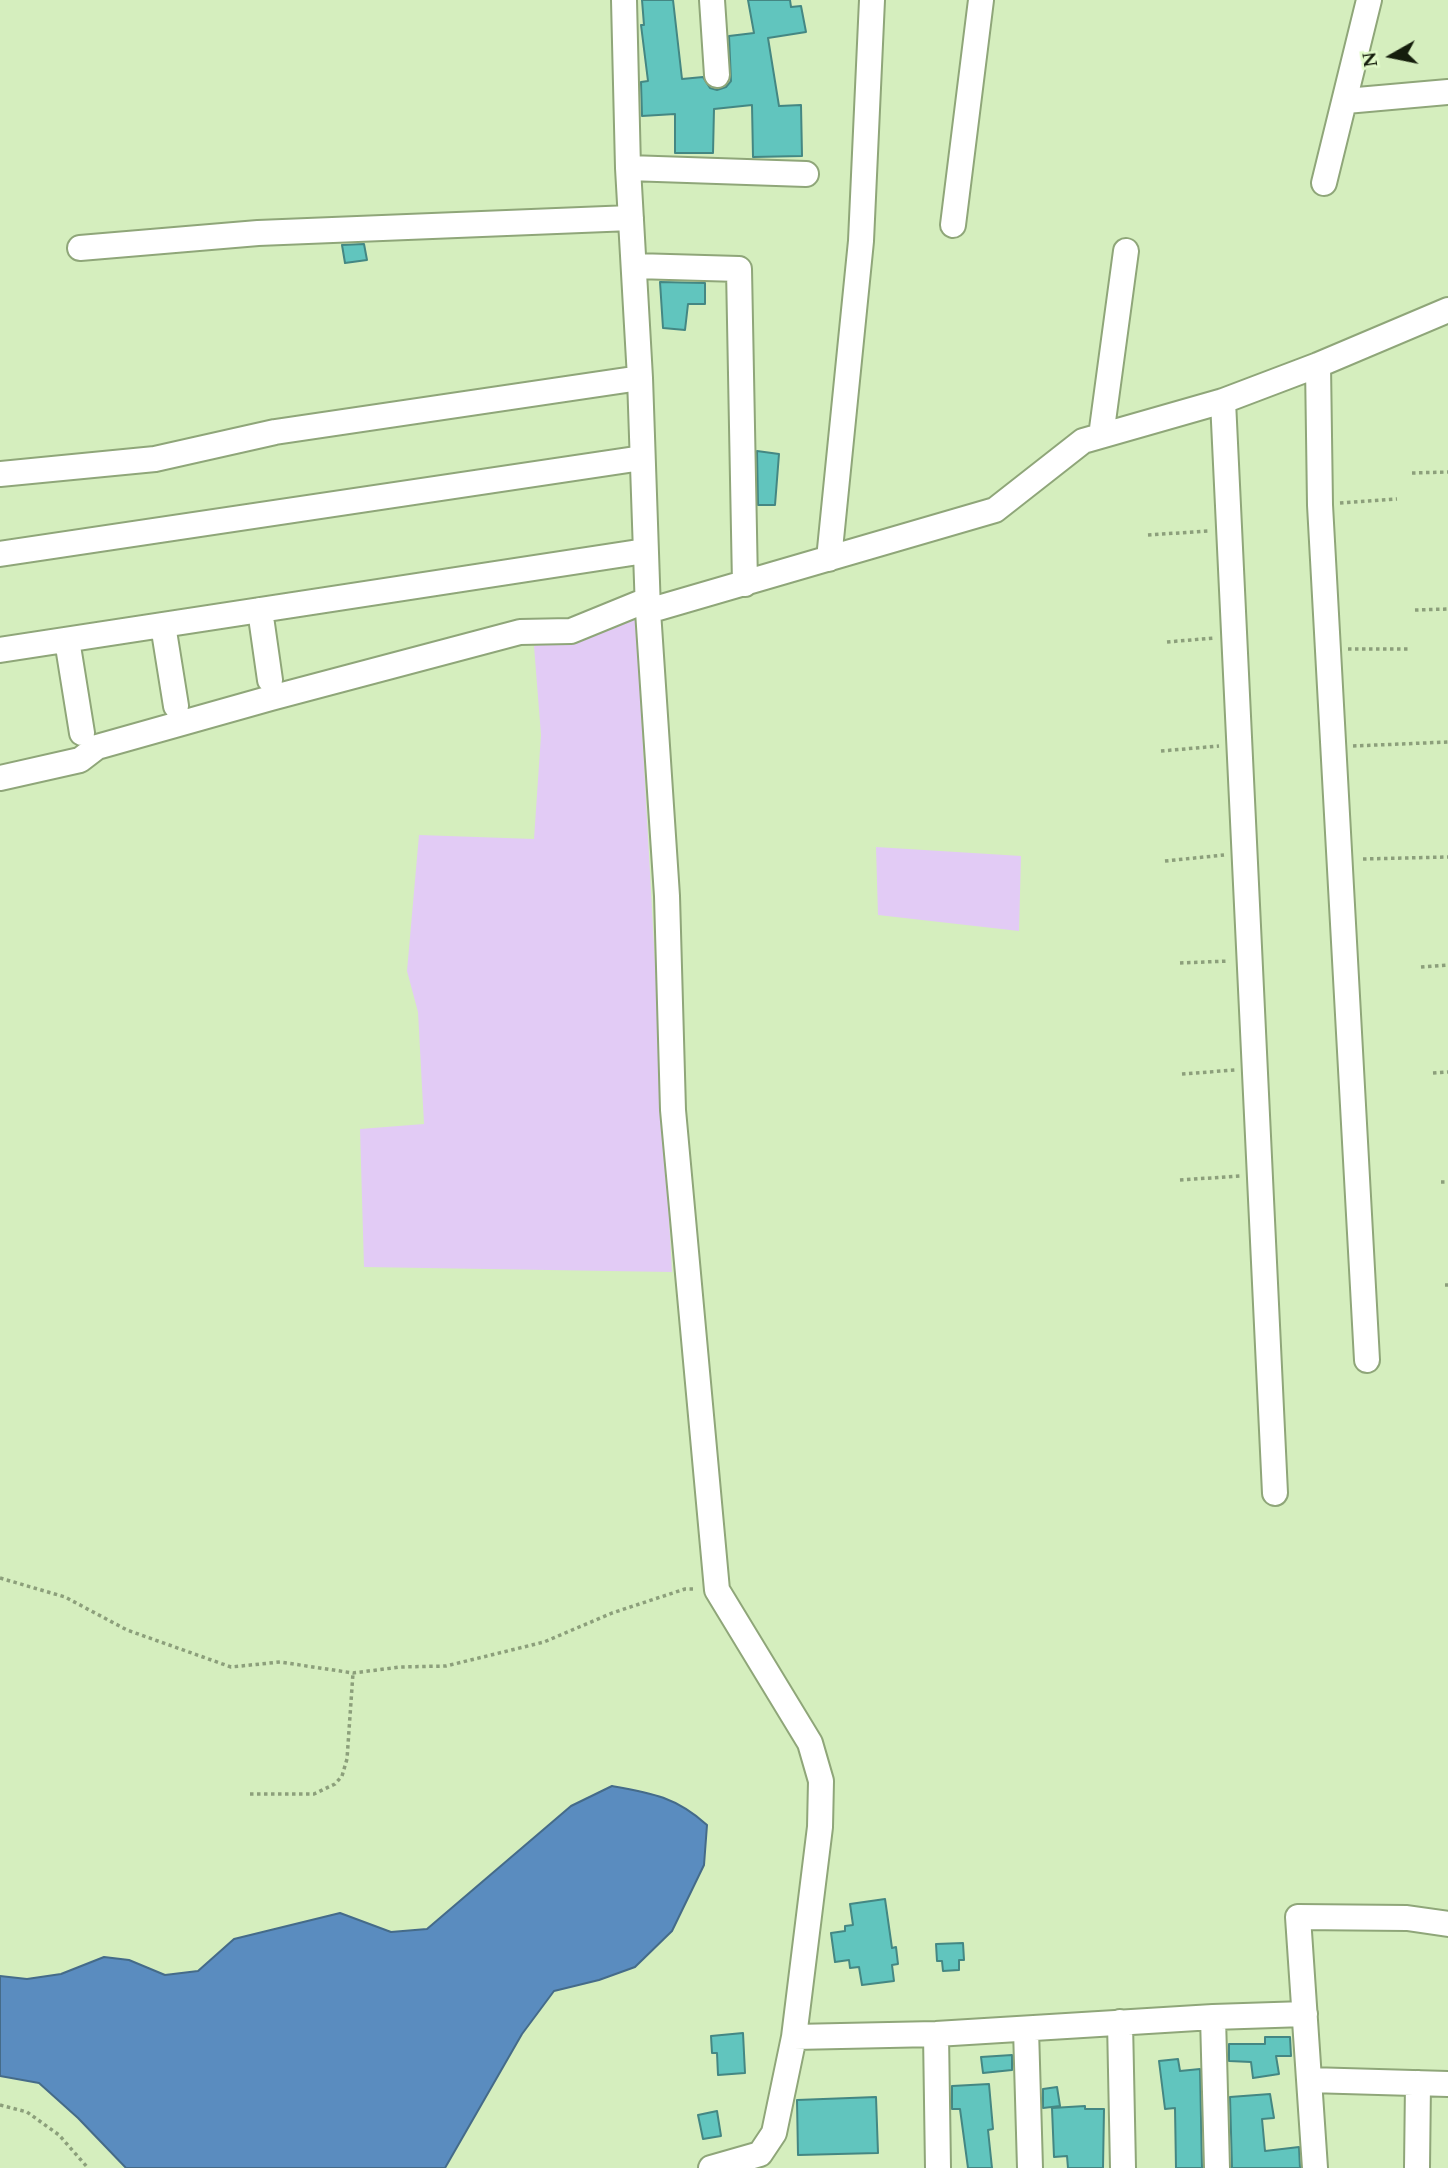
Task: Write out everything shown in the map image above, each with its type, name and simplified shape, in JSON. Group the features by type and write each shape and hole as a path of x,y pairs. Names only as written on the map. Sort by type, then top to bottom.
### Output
{"street":[{"path":"624,0 628,169 640,378 645,551 667,896 673,1111 717,1590 810,1743 821,1781 820,1827 793,2037 774,2133 760,2154 711,2168"},
{"path":"712,0 717,75"},
{"path":"829,559 861,241 872,0"},
{"path":"953,225 981,0"},
{"path":"1324,183 1369,0"},
{"path":"1346,101 1448,92"},
{"path":"628,169 806,174"},
{"path":"80,248 258,233 631,218"},
{"path":"1101,436 1126,251"},
{"path":"635,266 739,269 745,584"},
{"path":"0,778 80,760 97,747 271,698 520,632 571,631 648,606 745,584 995,510 1083,441 1223,401 1318,365 1448,310"},
{"path":"1318,365 1328,649 1367,1360"},
{"path":"0,474 155,459 275,432 640,378"},
{"path":"1223,401 1275,1493"},
{"path":"0,554 642,458"},
{"path":"0,650 645,551"},
{"path":"260,610 270,680"},
{"path":"163,625 176,706"},
{"path":"67,640 82,733"},
{"path":"1315,2168 1298,1917 1408,1918 1448,1924"},
{"path":"793,2037 936,2034 1305,2014"},
{"path":"1213,2017 1217,2168"},
{"path":"1121,2022 1123,2168"},
{"path":"1027,2029 1030,2168"},
{"path":"936,2034 938,2168"},
{"path":"1309,2080 1448,2084"},
{"path":"1417,2168 1418,2083"}],"path":[{"path":"1412,473 1448,472"},
{"path":"1321,505 1397,499"},
{"path":"1148,536 1228,530"},
{"path":"1415,610 1448,609"},
{"path":"1167,642 1233,637"},
{"path":"1328,649 1409,649"},
{"path":"1334,746 1448,742"},
{"path":"1161,751 1238,744"},
{"path":"1165,861 1244,852"},
{"path":"1340,859 1448,857"},
{"path":"1180,963 1249,960"},
{"path":"1421,967 1448,965"},
{"path":"1182,1074 1254,1069"},
{"path":"1433,1073 1448,1072"},
{"path":"1181,1180 1259,1175"},
{"path":"1441,1182 1448,1182"},
{"path":"0,1578 65,1597 127,1630 231,1667 281,1662 353,1673 400,1667 446,1666 544,1642 612,1613 685,1589 717,1590"},
{"path":"250,1794 314,1794 335,1784 342,1776 347,1759 353,1673"},
{"path":"0,2105 27,2112 59,2135 88,2168"}],"shaded area":[{"path":"636,619 672,1272 364,1267 360,1129 424,1124 418,1012 407,971 419,835 534,839 541,735 534,646 582,638"},
{"path":"876,847 1021,856 1019,931 878,915"}],"water":[{"path":"612,1786 674,1802 707,1825 704,1865 672,1931 635,1967 599,1980 554,1991 522,2034 445,2168 126,2168 78,2118 39,2083 0,2076 0,1976 27,1979 61,1974 104,1957 129,1960 165,1975 198,1971 234,1939 340,1913 391,1932 427,1929 571,1806"}],"building":[{"path":"642,0 673,0 682,79 703,77 710,88 717,90 726,87 731,81 729,36 754,33 748,0 790,0 791,7 801,6 806,32 768,38 779,106 801,105 802,156 753,157 752,105 714,109 713,153 675,153 675,114 642,116 641,82 648,81 641,25 644,25"},
{"path":"364,244 367,260 345,263 342,245"},
{"path":"660,282 705,283 705,304 688,304 685,330 663,328"},
{"path":"757,451 779,454 775,505 758,505"},
{"path":"885,1899 892,1948 896,1947 898,1964 892,1965 894,1981 862,1985 859,1967 850,1968 849,1960 835,1962 831,1933 845,1931 845,1926 853,1925 850,1904"},
{"path":"963,1943 964,1960 959,1960 959,1970 943,1971 942,1961 937,1961 936,1944"},
{"path":"743,2033 745,2073 718,2075 717,2053 712,2053 711,2036"},
{"path":"1265,2037 1290,2037 1291,2056 1276,2056 1279,2074 1253,2078 1251,2062 1229,2061 1229,2044 1265,2044"},
{"path":"1012,2055 1012,2070 983,2073 981,2057"},
{"path":"1178,2059 1180,2071 1200,2069 1202,2168 1176,2168 1175,2108 1165,2109 1159,2061"},
{"path":"989,2084 993,2129 988,2130 992,2168 968,2168 960,2109 952,2109 952,2086"},
{"path":"1057,2087 1060,2106 1043,2108 1043,2089"},
{"path":"1270,2094 1274,2118 1262,2119 1265,2151 1299,2147 1300,2168 1232,2168 1230,2097"},
{"path":"876,2097 878,2153 798,2155 797,2100"},
{"path":"1085,2106 1085,2109 1104,2109 1103,2168 1068,2168 1067,2156 1054,2157 1052,2108"},
{"path":"717,2111 721,2136 703,2139 698,2115"}]}
